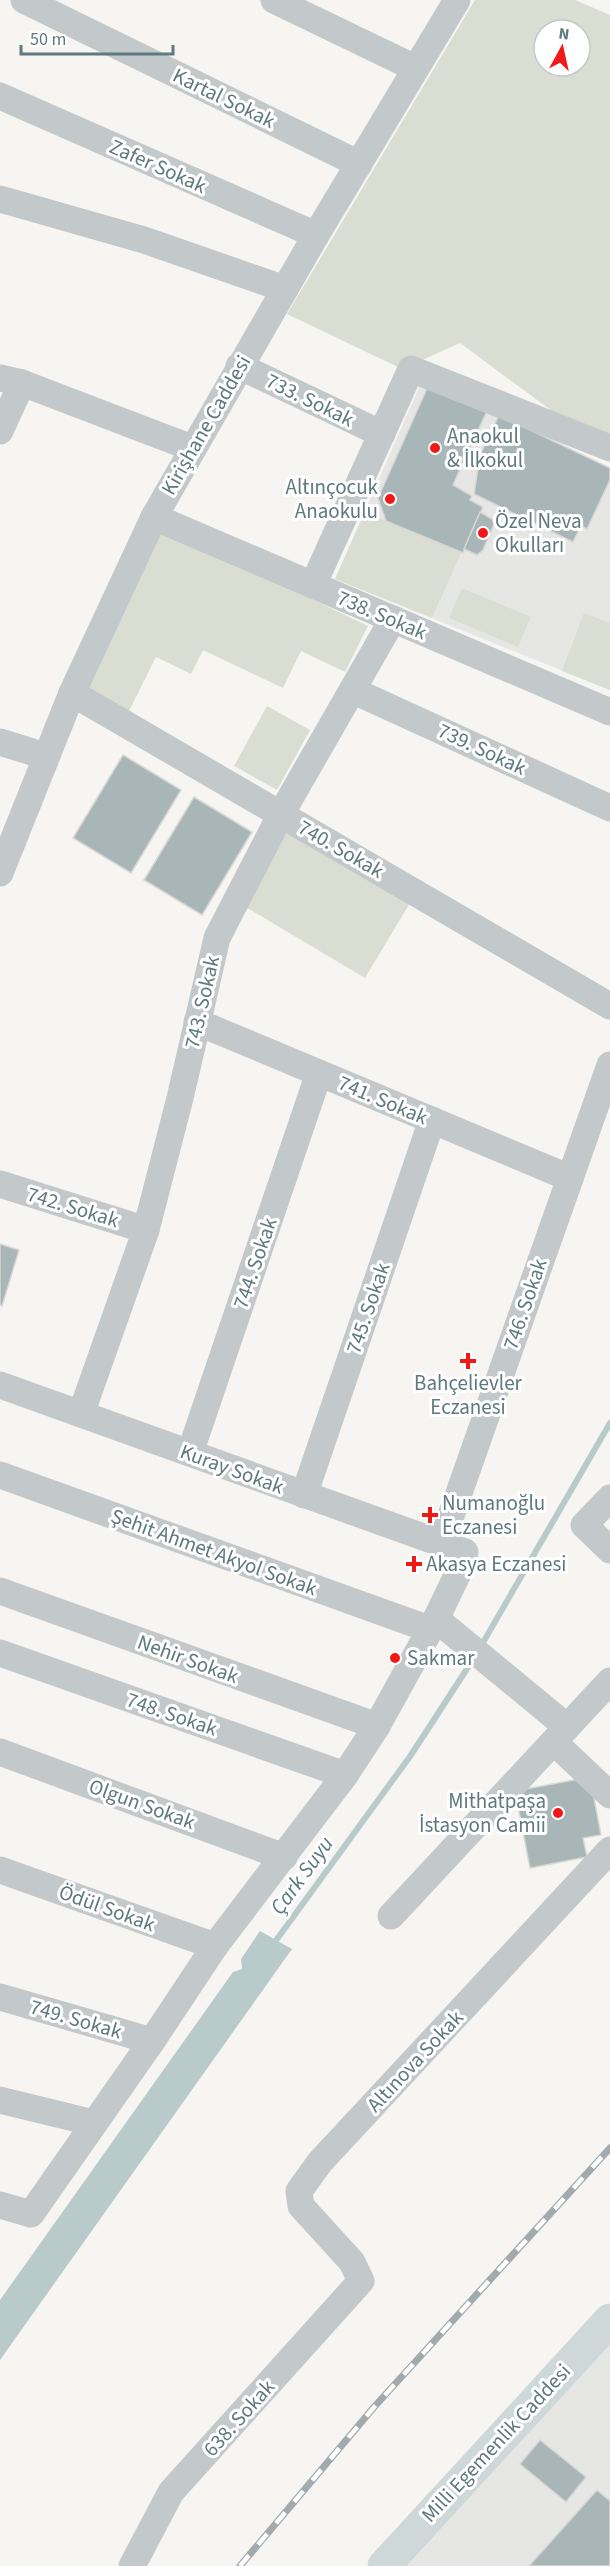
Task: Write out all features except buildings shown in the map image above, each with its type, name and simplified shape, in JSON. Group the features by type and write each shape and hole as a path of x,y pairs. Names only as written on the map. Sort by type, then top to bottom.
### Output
{"main road":[{"name":"Milli Egemenlik Caddesi","path":"384,2566 610,2320"}],"street":[{"name":"Kartal Sokak","path":"24,0 359,164"},
{"path":"274,0 415,68"},
{"name":"Kirişhane Caddesi","path":"0,873 72,693 154,518 239,366 457,0"},
{"name":"Zafer Sokak","path":"0,96 316,235"},
{"path":"0,199 144,240 285,289"},
{"name":"733. Sokak","path":"239,366 382,434"},
{"path":"313,585 411,369 610,448"},
{"path":"0,431 11,381 192,448"},
{"name":"738. Sokak","path":"154,518 610,712"},
{"name":"743. Sokak","path":"81,1414 146,1230 180,1098 217,938 281,814 354,691 393,619"},
{"name":"739. Sokak","path":"354,691 610,808"},
{"name":"740. Sokak","path":"72,693 610,1006"},
{"path":"0,742 45,756"},
{"name":"741. Sokak","path":"197,1023 570,1178"},
{"name":"746. Sokak","path":"0,2205 31,2214 152,2041 215,1946 345,1775 437,1625 462,1565 453,1548 570,1178 610,1065"},
{"name":"744. Sokak","path":"190,1453 319,1073"},
{"name":"745. Sokak","path":"304,1495 432,1120"},
{"name":"742. Sokak","path":"0,1184 146,1230"},
{"name":"Kuray Sokak","path":"0,1385 453,1548"},
{"name":"Şehit Ahmet Akyol Sokak","path":"0,1475 437,1625 492,1663 560,1734 610,1795"},
{"path":"610,1498 584,1525 610,1550"},
{"name":"Nehir Sokak","path":"0,1591 377,1726"},
{"name":"748. Sokak","path":"0,1653 345,1775"},
{"path":"391,1916 610,1681"},
{"name":"Olgun Sokak","path":"0,1752 284,1857"},
{"name":"Altınova Sokak","path":"361,2281 352,2262 301,2206 299,2191 320,2162 610,1850"},
{"name":"Ödül Sokak","path":"0,1870 215,1946"},
{"name":"749. Sokak","path":"0,1997 152,2041"},
{"path":"0,2100 94,2123"},
{"name":"638. Sokak","path":"132,2566 171,2492 361,2281"}],"shaded area":[{"path":"475,0 575,0 610,15 610,461 586,436 460,343 402,369 287,314"},
{"name":"Özel Neva Okulları","path":"422,381 610,468 610,690 335,579"},
{"path":"365,512 461,553 432,618 335,579"},
{"path":"159,526 368,626 345,672 301,651 283,688 203,650 191,674 156,657 125,719 77,696"},
{"path":"462,588 531,617 518,647 449,618"},
{"path":"584,613 610,623 610,690 562,671"},
{"path":"267,706 310,730 277,790 234,766"},
{"path":"281,827 410,903 365,978 237,902"},
{"path":"260,1931 292,1949 0,2360 0,2300 233,1972 242,1969 241,1959"},
{"path":"610,2339 610,2566 401,2566"}],"waterway":[{"name":"Çark Suyu","path":"481,1646 610,1423"},
{"name":"Çark Suyu","path":"272,1946 411,1755 474,1658"}],"railway":[{"path":"240,2566 375,2406 610,2148"}],"place":[{"name":"Anaokul & İlkokul","path":"435,448"},
{"name":"Altınçocuk Anaokulu","path":"390,499"},
{"name":"Özel Neva Okulları","path":"483,533"},
{"name":"Bahçelievler Eczanesi","path":"468,1361"},
{"name":"Numanoğlu Eczanesi","path":"430,1515"},
{"name":"Akasya Eczanesi","path":"414,1564"},
{"name":"Sakmar","path":"395,1658"},
{"name":"Mithatpaşa İstasyon Camii","path":"558,1813"}]}
